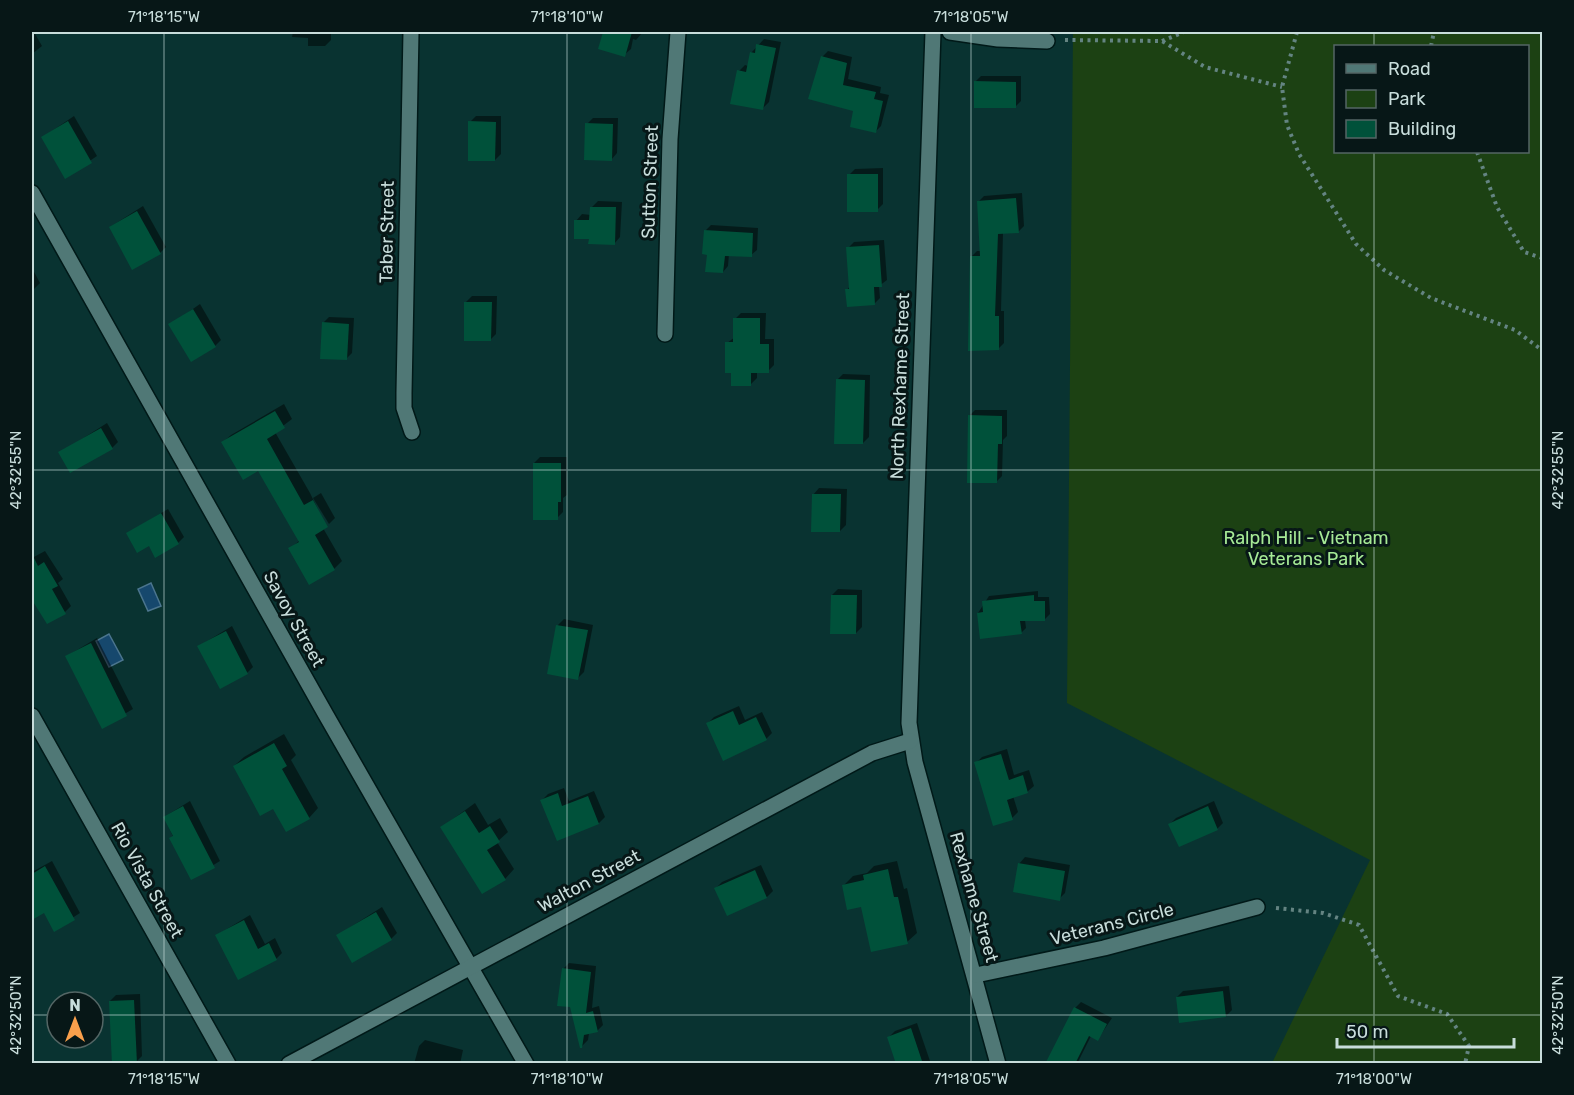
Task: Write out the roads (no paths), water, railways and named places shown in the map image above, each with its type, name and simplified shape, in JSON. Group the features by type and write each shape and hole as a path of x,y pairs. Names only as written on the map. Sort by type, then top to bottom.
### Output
{"street":[{"name":"Taber Street","path":"411,32 404,408 412,432"},
{"name":"Sutton Street","path":"665,334 670,139 678,32"},
{"name":"North Rexhame Street","path":"910,741 908,702 933,32"},
{"path":"950,32 998,39 1047,40"},
{"name":"Savoy Street","path":"32,193 526,1064"},
{"name":"Rio Vista Street","path":"32,716 228,1064"},
{"name":"Walton Street","path":"289,1064 872,753 910,741"},
{"name":"Rexhame Street","path":"910,741 976,975 998,1064"},
{"name":"Veterans Circle","path":"976,975 1104,948 1257,907"}],"water":[{"path":"151,583 161,606 148,611 138,589"},
{"path":"109,634 123,660 109,667 96,641"}],"park label":[{"name":"Ralph Hill - Vietnam Veterans Park","path":"1306,548"}]}
